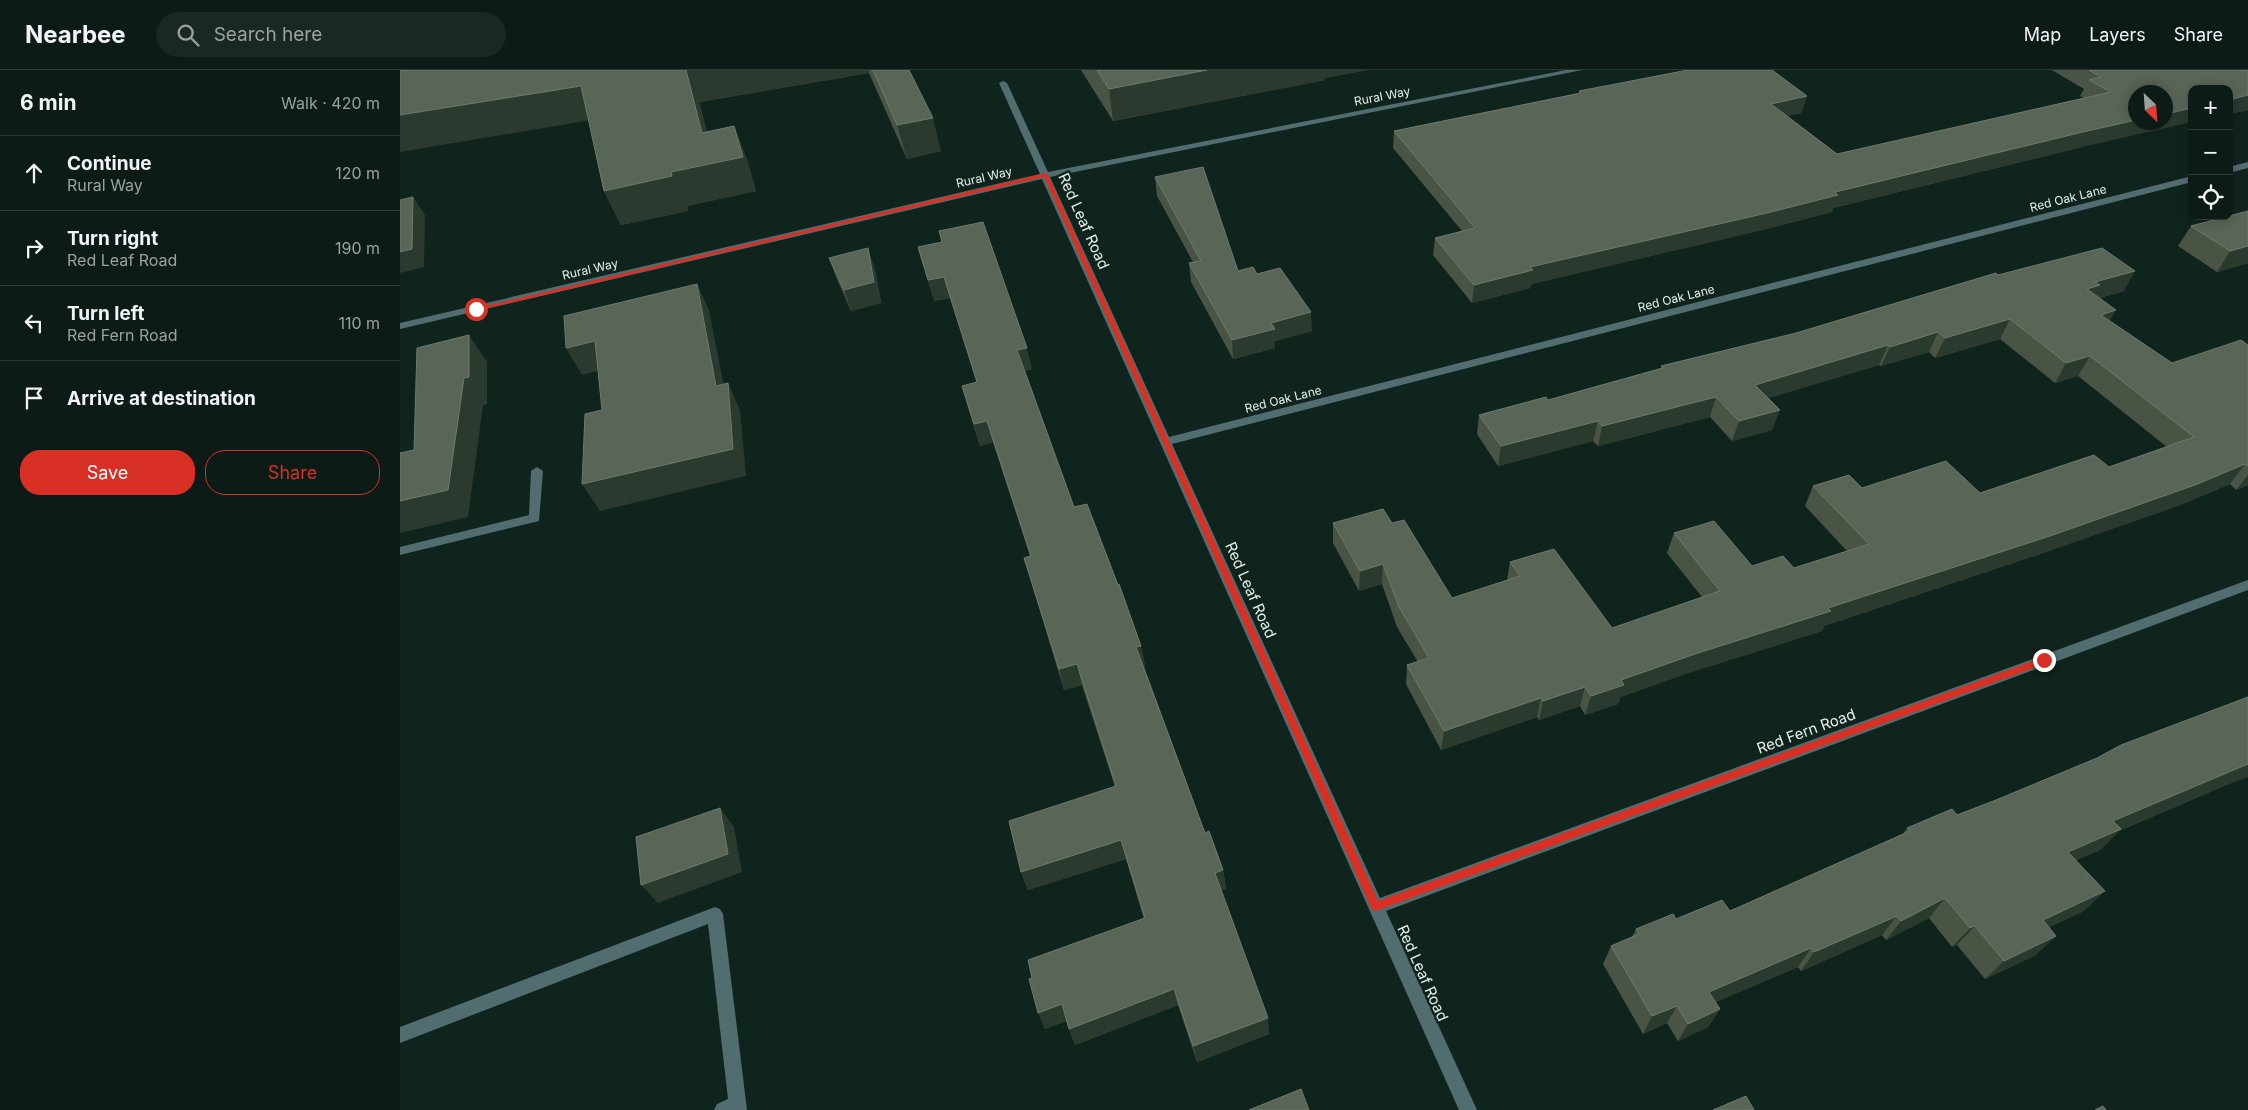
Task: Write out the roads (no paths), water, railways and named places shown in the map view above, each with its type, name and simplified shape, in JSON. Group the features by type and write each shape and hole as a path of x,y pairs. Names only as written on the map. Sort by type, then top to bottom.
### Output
{"street":[{"name":"Rural Way","path":"400,326 1046,175 1578,70"},
{"name":"Red Leaf Road","path":"1003,83 1468,1110"},
{"path":"2233,169 2248,165"},
{"name":"Red Oak Lane","path":"1166,442 2188,180"},
{"path":"400,551 535,518 537,471"},
{"name":"Red Fern Road","path":"1376,907 2248,585"},
{"path":"400,1035 715,914 732,1108"}]}
